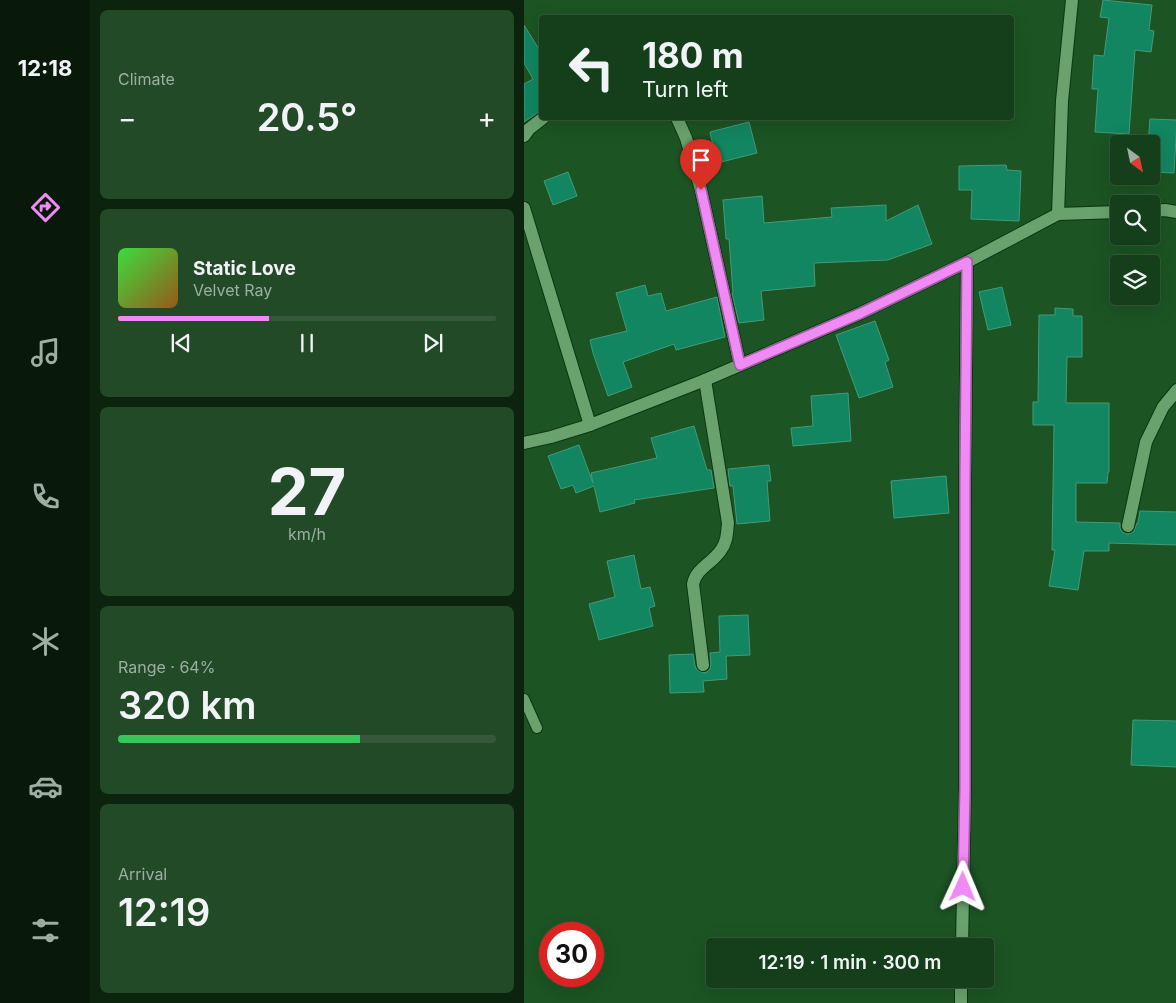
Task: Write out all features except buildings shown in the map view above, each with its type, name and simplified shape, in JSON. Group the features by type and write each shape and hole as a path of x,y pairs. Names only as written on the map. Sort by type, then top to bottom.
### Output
{"street":[{"path":"1058,214 1062,101 1072,0"},
{"path":"524,136 529,129 540,120"},
{"path":"678,120 686,138 701,190 740,365"},
{"path":"524,208 590,425"},
{"path":"1160,210 1176,212"},
{"path":"524,443 590,425 740,365 861,313 967,262 1058,214 1110,212"},
{"path":"962,938 965,788 967,262"},
{"path":"703,665 693,584 697,573 721,551 726,540 728,523 704,380"},
{"path":"1128,526 1146,442 1163,407 1176,390"},
{"path":"961,1003 962,988"}],"lane":[{"path":"524,699 536,728"}],"route":[{"path":"701,190 740,365 861,313 967,262 963,887"}]}
